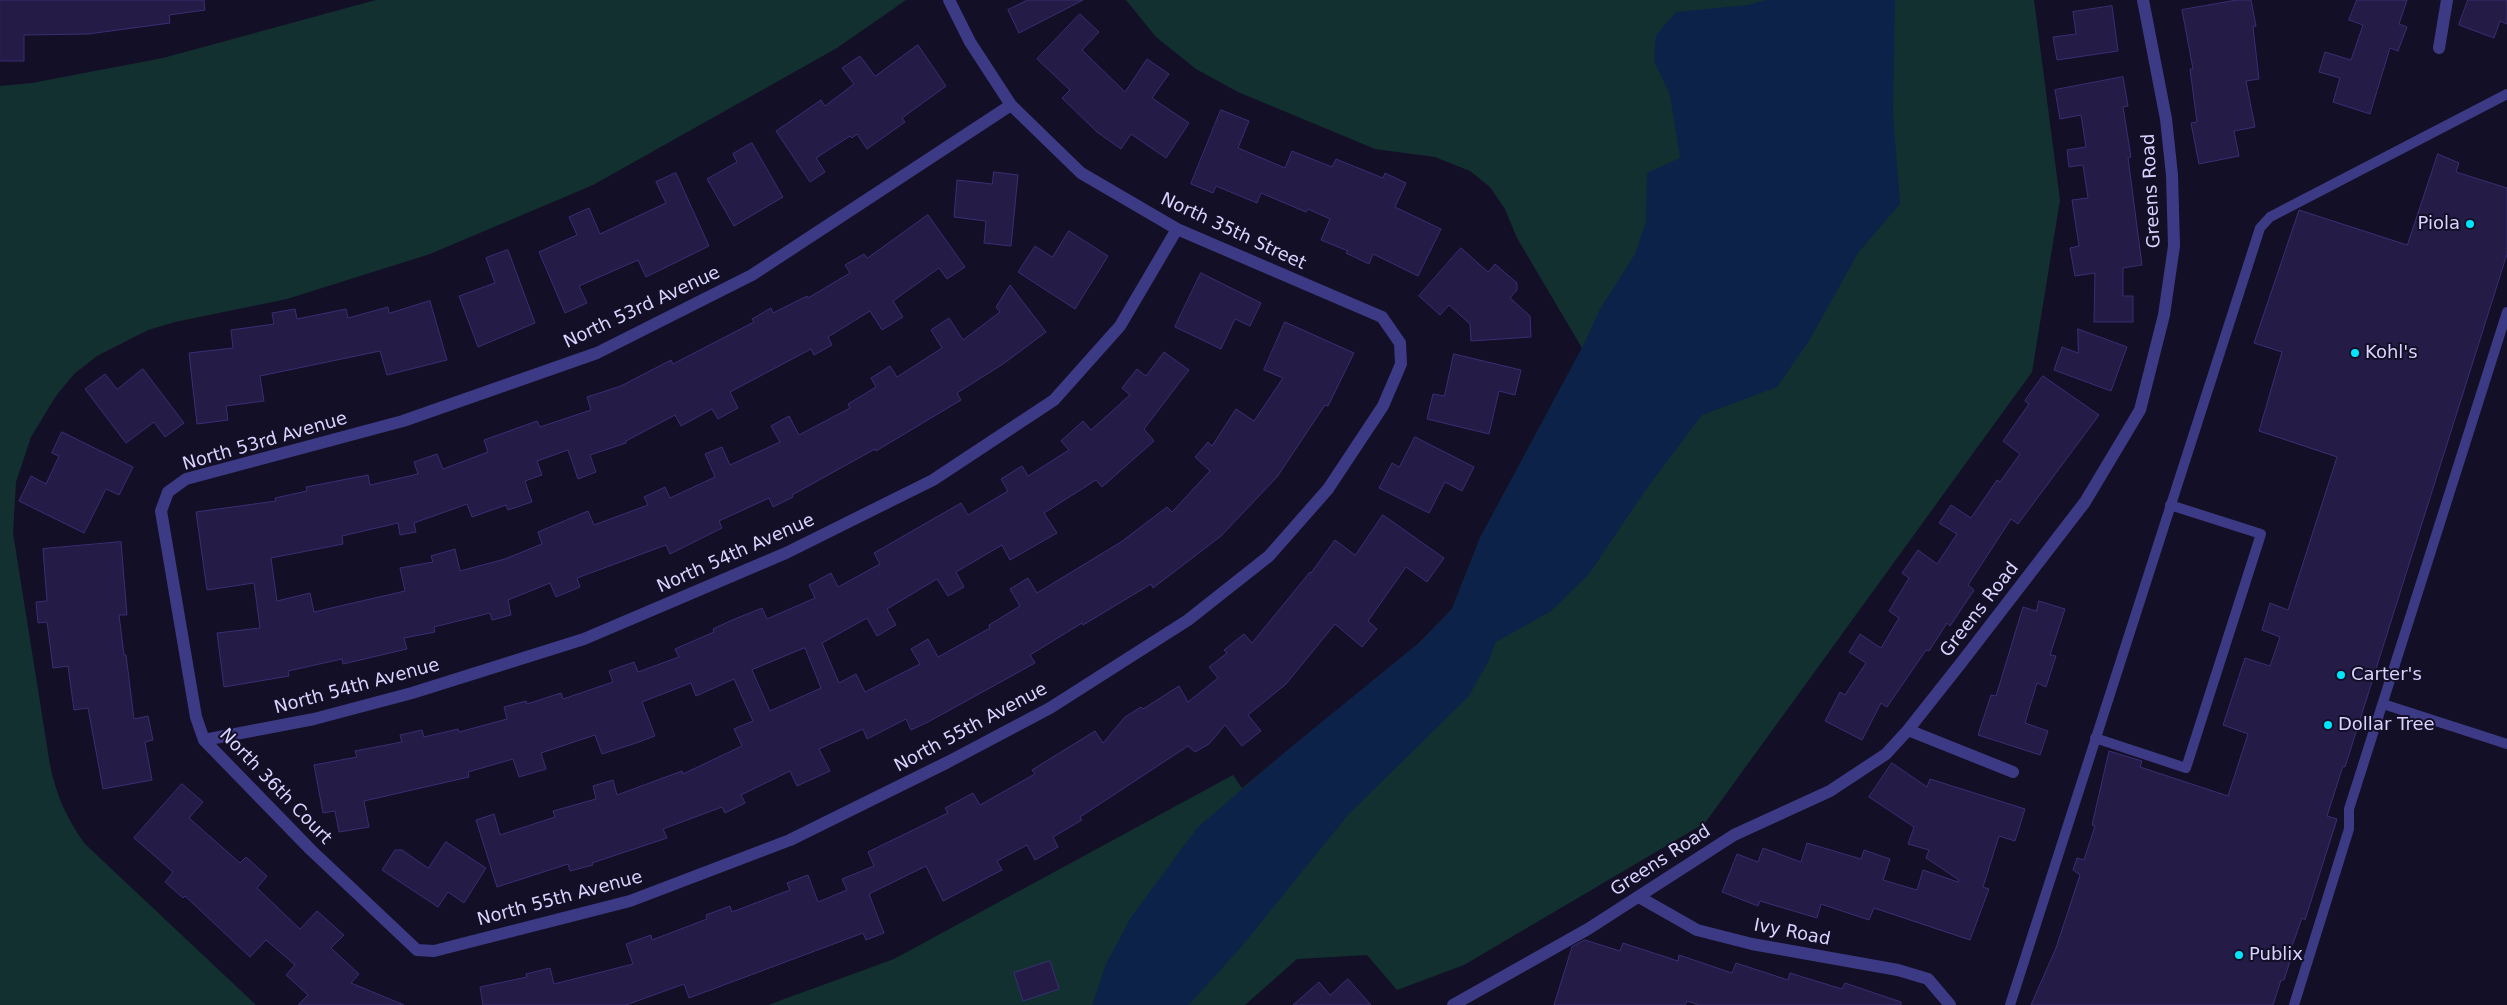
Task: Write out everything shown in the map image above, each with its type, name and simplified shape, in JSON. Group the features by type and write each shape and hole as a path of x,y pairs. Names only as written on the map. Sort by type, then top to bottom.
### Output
{"street":[{"name":"North 35th Street","path":"949,0 970,42 1011,105 1081,173 1177,229 1382,316 1400,343"},
{"name":"Greens Road","path":"1454,1005 1588,929 1734,835 1830,791 1886,754 1908,730 2085,502 2140,410 2164,314 2174,246 2172,175 2166,119 2143,0"},
{"path":"2438,48 2448,0"},
{"name":"North 53rd Avenue","path":"168,492 186,479 403,421 597,353 752,275 1011,105"},
{"name":"North 54th Avenue","path":"204,740 323,716 412,692 584,639 786,553 933,480 1054,400 1120,326 1177,229"},
{"name":"North 55th Avenue","path":"417,950 434,951 630,902 790,840 948,762 1050,708 1188,620 1269,556 1328,489 1382,406 1401,364 1400,343"},
{"name":"North 36th Court","path":"168,492 161,511 196,717 204,740 311,850 417,950"},
{"path":"1908,730 2013,772"},
{"name":"Ivy Road","path":"1639,897 1697,930 1752,944 1898,970 1928,979 1950,1005"}],"lane":[{"path":"2010,1005 2260,228 2270,217 2507,94"},
{"path":"2294,1005 2349,829 2349,809 2507,312"},
{"path":"2095,738 2186,768 2261,534 2170,506"},
{"path":"2382,704 2507,744"}],"green space":[{"path":"376,0 906,0 837,48 593,185 430,254 287,299 175,322 148,330 97,356 74,374 56,396 31,437 16,482 13,533 50,765 56,787 67,816 85,844 256,1005 0,1005 0,86 32,83 163,58"},
{"path":"1126,0 2034,0 2060,200 2032,372 1705,823 1464,965 1397,990 1367,955 1297,959 1245,1005 768,1005 894,959 1233,775 1242,788 1419,643 1452,609 1480,538 1582,348 1517,238 1505,209 1490,187 1470,171 1435,157 1375,149 1238,92 1196,69 1156,37"}],"water":[{"path":"1765,0 1895,0 1893,114 1900,204 1858,253 1809,341 1777,387 1702,415 1645,491 1589,574 1551,611 1496,642 1489,660 1469,696 1348,815 1242,946 1189,1005 1092,1005 1106,964 1131,917 1197,828 1291,747 1419,643 1452,609 1480,538 1582,348 1600,309 1635,254 1646,221 1647,173 1680,158 1670,95 1654,61 1656,35 1676,12 1748,5"}],"building":[{"path":"0,0 204,0 205,10 169,15 170,23 88,34 24,35 24,61 0,61"},
{"path":"1028,0 1083,0 1019,33 1008,10"},
{"path":"2237,0 2251,0 2256,26 2253,27 2259,79 2246,81 2255,127 2234,131 2239,156 2199,164 2191,123 2197,122 2190,69 2193,69 2182,10"},
{"path":"2357,0 2407,0 2399,24 2407,27 2398,51 2390,48 2370,114 2333,102 2340,78 2319,72 2325,52 2351,60 2363,25 2349,20"},
{"path":"2468,0 2507,0 2507,24 2500,21 2494,38 2459,25"},
{"path":"2112,6 2118,51 2057,60 2053,37 2076,34 2073,12"},
{"path":"1080,14 1099,32 1082,50 1125,92 1147,59 1169,74 1152,98 1189,123 1166,158 1131,134 1121,149 1097,132 1062,98 1070,90 1037,59"},
{"path":"918,45 946,86 902,118 905,122 867,149 857,134 852,138 850,136 816,158 825,172 810,182 776,131 821,100 825,106 854,84 842,68 860,56 875,76"},
{"path":"2123,77 2128,106 2123,107 2131,157 2128,158 2142,265 2123,268 2123,296 2133,296 2133,322 2094,322 2095,273 2075,276 2070,248 2079,246 2072,200 2088,198 2083,165 2069,167 2067,150 2086,147 2081,115 2060,119 2055,90"},
{"path":"1221,110 1249,121 1238,148 1285,168 1292,151 1332,167 1336,159 1383,178 1385,173 1406,183 1395,207 1441,229 1418,276 1373,254 1369,264 1346,253 1348,251 1321,240 1330,219 1308,209 1306,212 1261,193 1257,203 1216,186 1213,193 1191,184"},
{"path":"752,143 783,197 734,226 707,179 737,162 733,154"},
{"path":"2438,154 2459,163 2456,172 2507,188 2507,254 2345,767 2343,766 2327,816 2337,819 2305,920 2302,918 2291,949 2293,952 2284,980 2281,980 2273,1005 2031,1005 2056,948 2080,875 2073,870 2077,858 2084,860 2095,826 2092,825 2109,751 2142,761 2140,767 2228,796 2248,734 2223,725 2245,658 2270,666 2280,637 2262,630 2270,603 2288,610 2337,457 2259,431 2282,352 2254,343 2299,210 2407,245"},
{"path":"994,172 1018,175 1011,246 984,243 986,221 954,217 957,180 992,184"},
{"path":"676,173 709,246 646,277 638,260 579,286 587,303 565,313 539,252 577,235 569,217 589,208 600,234 666,203 656,182"},
{"path":"928,215 965,267 947,279 939,268 893,301 903,317 882,330 870,311 828,337 832,345 814,355 811,349 730,392 738,408 718,419 712,409 681,426 675,415 626,441 626,443 590,455 596,472 578,479 568,450 537,461 542,475 525,481 532,502 508,510 506,505 472,517 467,504 414,523 416,532 400,535 398,523 342,536 343,544 271,558 277,601 310,593 314,612 405,591 400,568 433,562 431,556 455,549 460,571 505,559 542,544 538,532 588,511 594,525 648,505 644,497 665,487 670,498 715,477 705,454 722,447 730,465 780,442 771,426 789,416 799,435 850,408 848,404 876,387 871,378 890,366 897,377 942,348 931,330 949,318 963,340 1000,312 996,307 1010,285 1046,332 1003,364 957,393 961,400 876,451 875,449 792,495 793,497 773,507 769,498 719,521 722,528 670,554 666,545 577,578 580,587 556,597 550,583 508,600 511,615 492,620 490,613 434,627 435,632 404,638 407,649 343,664 342,659 288,671 289,676 224,687 217,633 260,628 254,583 207,590 196,512 276,501 275,498 307,491 306,487 368,475 370,485 418,474 414,462 437,454 443,469 488,452 484,440 537,421 540,427 591,410 587,397 621,386 671,360 673,364 754,322 752,319 771,308 773,313 807,296 808,298 850,273 845,265 864,254 867,258"},
{"path":"1069,231 1108,256 1075,309 1018,272 1035,246 1052,257"},
{"path":"1461,248 1488,272 1495,264 1517,283 1517,290 1510,298 1530,316 1531,337 1471,341 1470,324 1449,305 1440,315 1419,296"},
{"path":"508,250 535,323 478,347 459,296 495,283 486,258"},
{"path":"1201,273 1261,303 1250,326 1235,319 1221,349 1175,327"},
{"path":"430,301 447,360 387,375 380,351 260,376 264,401 226,406 228,420 197,424 189,353 233,348 231,330 274,324 272,313 295,309 297,319 346,309 348,318 388,307 389,313"},
{"path":"1285,322 1354,353 1328,406 1325,405 1277,477 1221,536 1153,588 1151,584 1030,655 1035,663 928,722 911,730 906,719 867,739 863,729 819,749 830,771 797,786 790,771 741,795 745,803 725,813 722,807 663,829 667,838 592,863 593,865 570,871 568,864 497,887 476,820 494,814 500,835 555,817 553,811 596,799 593,786 613,780 617,795 682,771 683,774 742,746 734,729 753,721 734,679 696,696 691,683 642,702 655,736 636,743 602,754 595,735 541,753 546,769 519,777 513,759 468,772 469,777 364,801 369,827 339,832 335,811 323,813 314,765 357,757 355,751 402,742 400,735 422,730 424,737 458,729 459,732 507,719 504,707 526,701 527,704 561,693 563,699 613,682 609,671 634,662 638,672 679,657 675,649 714,632 713,629 730,621 762,608 767,619 815,598 809,585 831,573 838,587 880,564 874,553 961,503 968,515 1008,491 1001,479 1022,466 1028,476 1069,450 1061,441 1083,421 1091,430 1130,395 1122,388 1137,369 1146,376 1164,352 1189,370 1144,429 1154,441 1102,487 1096,480 1044,513 1057,533 1010,560 1002,545 956,572 964,587 948,596 937,579 887,609 896,625 877,636 867,618 822,643 839,683 856,674 865,692 920,664 911,649 928,639 938,657 990,628 989,625 1020,606 1010,589 1028,578 1037,593 1121,542 1167,507 1172,512 1210,471 1195,457 1208,442 1212,446 1236,409 1254,421 1283,378 1264,370","holes":["805,648 821,688 770,711 752,670"]},
{"path":"2078,329 2127,347 2111,391 2054,370 2062,347 2078,353"},
{"path":"1454,354 1521,370 1515,395 1499,391 1489,434 1427,419 1433,394 1444,396"},
{"path":"143,369 184,423 165,437 154,422 126,443 85,389 105,374 117,389"},
{"path":"2043,376 2099,415 2018,524 2011,519 1968,585 1974,590 1950,626 1947,623 1929,651 1926,650 1887,707 1881,703 1862,740 1825,721 1840,692 1845,695 1866,663 1849,652 1860,634 1881,648 1899,618 1889,611 1909,578 1902,573 1918,550 1937,564 1957,534 1939,523 1951,505 1971,518 1997,480 2000,482 2020,454 2003,441 2029,404 2025,401"},
{"path":"62,432 133,467 119,495 106,489 84,533 19,501 31,476 46,484 59,456 52,453"},
{"path":"1415,437 1474,467 1462,491 1445,482 1429,513 1379,488 1392,463 1399,467"},
{"path":"1383,515 1444,558 1427,582 1406,567 1368,621 1377,629 1362,647 1335,624 1286,684 1248,715 1261,731 1242,746 1225,725 1209,744 1195,752 1188,746 1080,817 1082,820 1053,837 1058,847 1035,860 1027,845 997,861 1002,870 943,901 926,866 869,894 884,933 866,940 863,933 689,998 684,984 626,1005 483,1005 480,987 527,977 526,974 550,968 554,984 633,964 626,944 651,935 652,940 707,919 706,915 730,906 732,912 790,890 787,883 808,875 818,902 847,890 842,879 874,866 868,852 948,813 945,808 973,793 980,805 1035,774 1032,770 1095,731 1103,743 1125,717 1141,707 1143,709 1179,686 1188,702 1218,678 1209,667 1227,653 1224,650 1244,634 1252,643 1311,573 1335,540 1355,555"},
{"path":"121,542 127,615 119,615 124,655 126,655 134,719 148,716 153,740 145,742 152,780 103,789 88,708 74,710 68,666 53,668 47,622 38,623 36,602 47,601 43,549"},
{"path":"2039,601 2065,609 2050,655 2056,656 2046,687 2037,683 2025,723 2048,731 2040,755 1978,735 1991,695 1996,696 2023,607 2036,611"},
{"path":"1892,763 1927,787 1930,779 2025,809 2015,841 1999,836 1983,887 1989,889 1970,940 1874,908 1869,920 1821,904 1817,918 1760,901 1758,906 1722,892 1737,854 1758,862 1763,848 1801,862 1807,843 1861,859 1864,850 1890,859 1883,880 1917,890 1923,870 1958,882 1959,880 1926,858 1929,850 1908,844 1914,827 1869,797"},
{"path":"182,784 203,802 189,818 240,863 246,857 267,876 257,888 300,929 317,911 344,935 331,948 359,974 351,983 404,1005 298,1005 308,995 286,975 295,965 266,940 250,957 185,896 183,898 165,882 173,872 134,838"},
{"path":"446,842 486,868 464,903 448,892 438,907 382,870 395,850 402,850 428,868"},
{"path":"1585,940 1620,951 1623,943 1678,961 1679,955 1732,973 1736,963 1788,980 1790,973 1842,989 1845,983 1901,1002 1901,1005 1699,1005 1687,1001 1685,1005 1554,1005 1572,947"},
{"path":"1050,961 1059,989 1023,1001 1014,973"},
{"path":"1348,979 1371,1005 1293,1005 1319,982 1330,995"}],"place":[{"name":"Piola","path":"2470,224"},
{"name":"Kohl's","path":"2355,353"},
{"name":"Carter's","path":"2341,675"},
{"name":"Dollar Tree","path":"2328,725"},
{"name":"Publix","path":"2239,955"}]}
